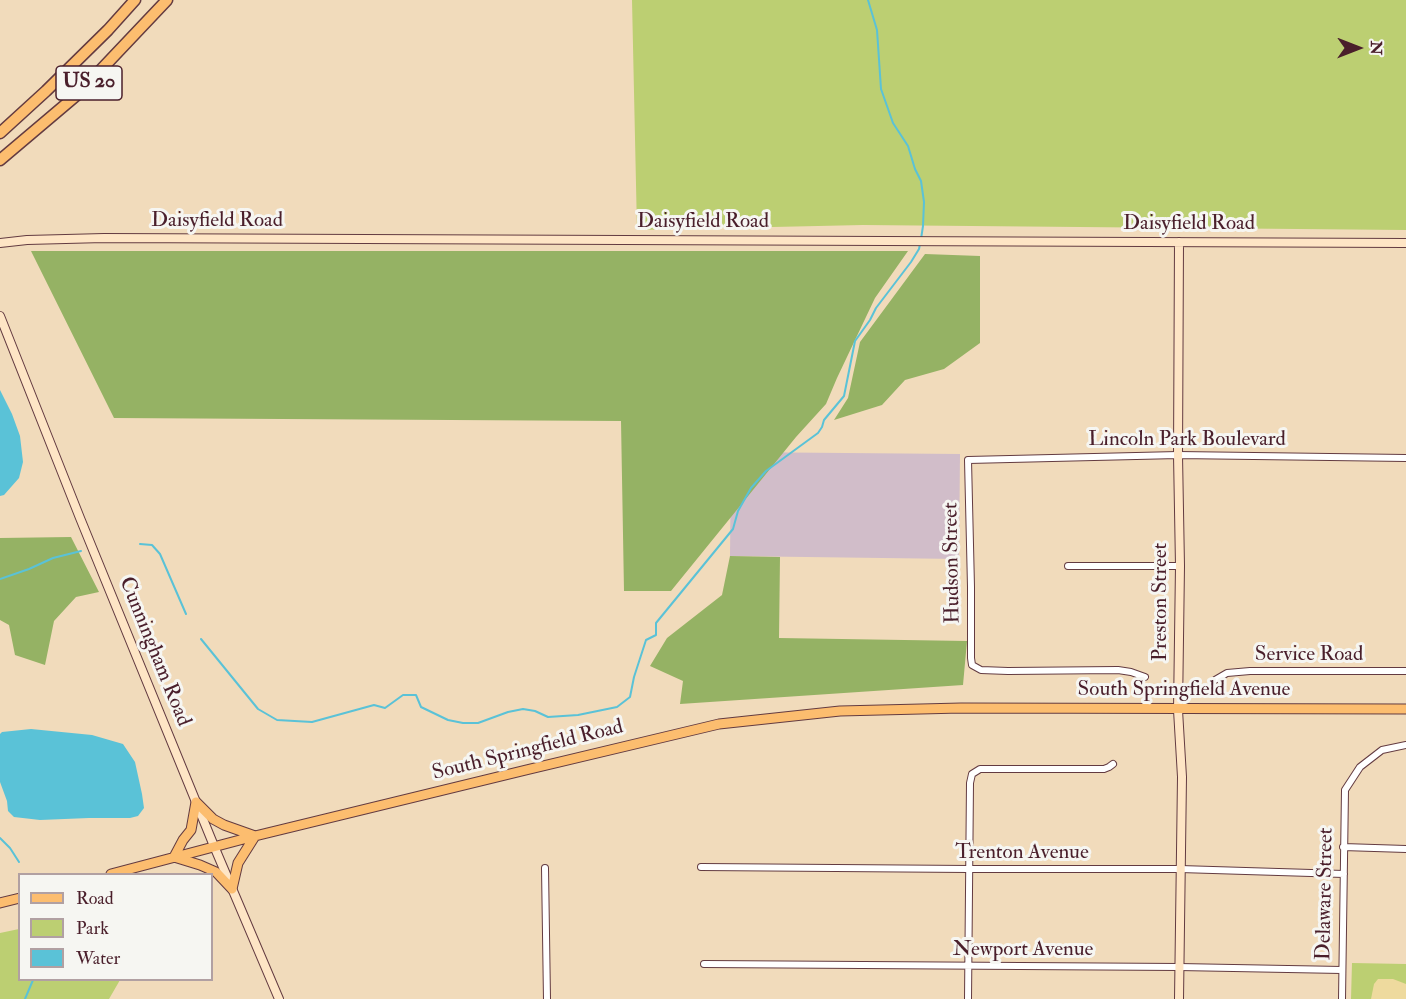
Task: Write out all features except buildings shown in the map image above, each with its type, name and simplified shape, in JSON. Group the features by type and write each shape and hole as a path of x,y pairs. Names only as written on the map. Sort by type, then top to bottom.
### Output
{"highway":[{"name":"US 20","path":"0,134 108,30 135,0"},
{"name":"US 20","path":"1,159 78,94 167,0"}],"main road":[{"name":"South Springfield Avenue","path":"962,708 1406,709"},
{"name":"South Springfield Road","path":"115,873 214,846 514,772 719,724 840,711 962,708"},
{"path":"196,802 213,819 255,836 238,863 232,889"},
{"path":"196,802 191,830 174,857 200,864 216,872 232,889"},
{"path":"0,903 18,898"}],"street":[{"name":"Daisyfield Road","path":"0,243 104,238 1406,243"},
{"name":"Preston Street","path":"1179,242 1178,710 1182,777 1179,999"},
{"name":"Cunningham Road","path":"0,316 73,501 279,999"},
{"name":"Lincoln Park Boulevard","path":"968,460 1178,455 1406,458"},
{"name":"Hudson Street","path":"968,460 970,658 972,665 981,670 1008,671 1118,670 1145,678"},
{"path":"1068,566 1180,566"},
{"name":"Service Road","path":"1215,680 1227,673 1250,671 1406,671"},
{"name":"Delaware Street","path":"1342,999 1345,790 1360,767 1382,750 1406,746"},
{"path":"968,999 970,783 972,774 980,769 1104,769 1113,764"},
{"path":"1343,847 1406,849"},
{"name":"Trenton Avenue","path":"701,867 1180,869 1344,874"},
{"path":"545,868 547,999"},
{"name":"Newport Avenue","path":"704,963 1342,970"}],"shaded area":[{"path":"731,452 960,454 959,559 730,556"}],"green space":[{"path":"632,0 1406,0 1406,230 863,225 637,230"},
{"path":"31,251 908,251 875,298 826,404 796,437 671,591 624,591 621,421 114,418"},
{"path":"925,254 980,256 980,343 944,369 905,380 882,405 834,420 848,398 860,342"},
{"path":"71,537 99,592 76,597 54,621 45,665 15,655 9,625 0,620 0,538"},
{"path":"730,556 780,557 779,638 967,641 963,685 680,704 683,681 650,666 667,638 722,595"},
{"path":"18,929 18,981 119,981 109,999 0,999 0,933"},
{"path":"1352,963 1406,964 1406,999 1351,999"}],"sand":[{"path":"1378,979 1393,979 1406,984 1406,999 1371,999 1374,984"}],"water":[{"path":"0,390 20,436 23,462 19,478 4,495 0,496"},
{"path":"31,729 92,735 123,744 135,762 142,794 144,808 138,816 40,820 14,817 8,811 0,782 0,734"}],"waterway":[{"path":"868,0 877,30 881,89 893,123 908,146 921,181 924,202 921,239"},
{"path":"201,639 258,709 277,720 312,722 374,705 385,708 403,695 416,695 421,707 448,720 463,723 478,723 523,709 548,717 578,715 617,707 630,697 646,640 656,635 656,623 733,529 738,511 751,488 766,471 818,433 824,420 844,396 855,341 876,308 911,262 920,244"},
{"path":"140,544 152,545 160,554 186,614"},
{"path":"0,579 53,558 81,551"},
{"path":"0,838 19,862"},
{"path":"25,999 33,981"}]}
